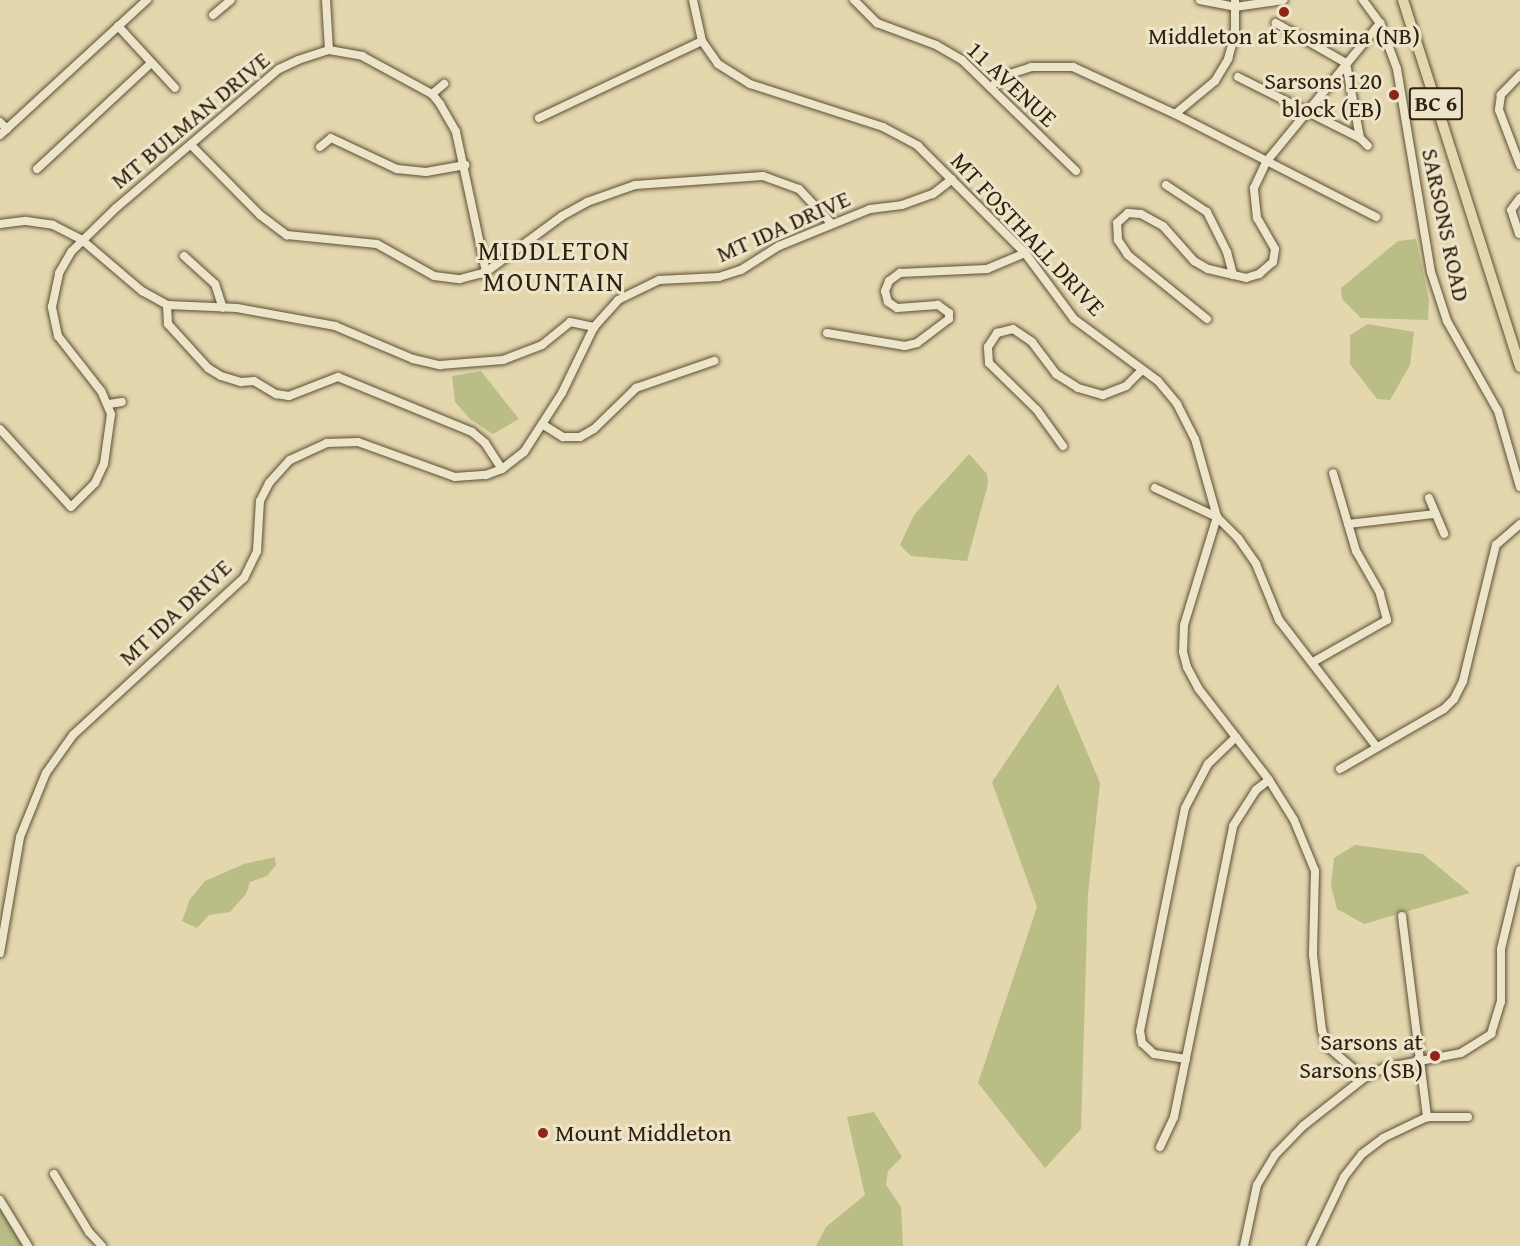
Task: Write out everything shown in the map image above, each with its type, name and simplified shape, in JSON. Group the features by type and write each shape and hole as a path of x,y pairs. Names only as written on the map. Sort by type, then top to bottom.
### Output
{"main road":[{"name":"BC 6","path":"1403,0 1520,367"}],"street":[{"path":"0,122 3,132 147,0"},
{"path":"213,15 231,0"},
{"path":"326,0 329,50 362,56 432,94 456,132 465,165 486,272"},
{"name":"MT FOSTHALL DRIVE","path":"693,0 702,41 718,64 750,84 883,127 918,146 952,179 1025,253 1074,319 1142,369 1177,404 1191,430 1217,518"},
{"name":"11 AVENUE","path":"854,0 877,23 936,45 962,60 1076,171"},
{"path":"1200,0 1235,3 1283,0"},
{"name":"SARSONS ROAD","path":"1363,0 1380,22 1397,69 1431,272 1447,321 1498,411 1520,487"},
{"path":"1175,114 1215,81 1228,59 1235,35 1235,3"},
{"path":"1208,319 1128,255 1119,240 1117,223 1128,213 1141,214 1163,226 1194,261 1246,278 1259,274 1273,262 1275,249 1257,218 1254,188 1266,162 1380,22"},
{"path":"1276,23 1346,63 1360,138"},
{"path":"118,26 175,88"},
{"path":"539,118 702,41"},
{"name":"MT BULMAN DRIVE","path":"109,404 58,336 52,307 59,273 82,240 279,69 329,50"},
{"path":"37,169 151,63"},
{"path":"990,87 1010,74 1031,67 1073,68 1175,114 1376,217"},
{"path":"1520,75 1501,95 1499,110 1520,165"},
{"path":"1238,77 1360,138 1368,146"},
{"path":"432,94 444,84"},
{"path":"320,147 331,138 397,169 426,172 465,165"},
{"path":"191,145 260,215 287,235 377,244 434,276 460,279 486,272 562,216 597,197 635,185 763,176 799,189 832,224"},
{"name":"MT IDA DRIVE","path":"0,953 20,837 46,773 73,735 244,578 256,551 260,501 269,483 290,460 327,443 358,442 455,477 486,475 502,469 524,452 543,424 594,327 618,300 640,287 659,280 730,274 779,246 870,209 902,205 933,194 952,179"},
{"path":"1166,185 1207,212 1227,252 1233,275"},
{"path":"1519,234 1511,210 1520,198"},
{"path":"0,224 26,221 53,225 82,240 142,291 167,305 223,308 335,326 413,359 440,365 503,360 542,345 570,322 594,327"},
{"path":"827,333 906,346 917,343 949,319 949,313 938,305 897,308 888,302 885,291 889,281 900,273 987,269 1025,253"},
{"path":"184,256 215,284 223,308"},
{"path":"167,305 168,324 208,368 241,382 254,381 276,394 289,396 338,377 472,432 485,443 502,469"},
{"path":"1063,446 1036,410 989,363 988,347 997,333 1013,328 1032,342 1056,374 1078,388 1103,395 1126,386 1142,369"},
{"path":"543,424 563,436 580,437 594,429 636,388 714,361"},
{"path":"0,429 71,507 95,483 104,464 109,444 109,404 122,402"},
{"path":"1313,662 1387,620 1348,524 1333,473"},
{"path":"1155,488 1217,518 1238,538 1256,564 1279,620 1376,746"},
{"path":"1429,498 1444,534"},
{"path":"1348,524 1435,514"},
{"path":"1217,518 1192,592 1184,625 1183,652 1187,667 1198,688 1269,780 1294,820 1315,872 1313,955 1322,1030 1327,1046 1364,1078"},
{"path":"1340,769 1376,746 1444,710 1454,699 1463,681 1496,545 1520,524"},
{"path":"1186,1059 1154,1054 1142,1043 1140,1031 1185,808 1208,764 1236,737"},
{"path":"1160,1147 1174,1117 1233,826 1256,790 1269,780"},
{"path":"1244,1246 1257,1185 1275,1155 1303,1126 1364,1078 1384,1068 1472,1049 1495,1026 1501,1002 1501,949 1520,870"},
{"path":"1402,916 1427,1117"},
{"path":"1311,1246 1344,1177 1362,1154 1383,1138 1427,1117 1468,1117"},
{"path":"54,1174 102,1246"},
{"path":"0,1200 28,1246"}],"green space":[{"path":"1416,239 1429,300 1428,320 1361,318 1342,299 1341,288 1398,241"},
{"path":"1368,324 1414,332 1410,365 1390,400 1377,399 1350,364 1350,335"},
{"path":"481,371 519,419 493,434 470,419 455,402 452,376"},
{"path":"969,454 987,474 988,484 967,561 911,556 900,545 914,515"},
{"path":"1058,684 1100,783 1088,894 1081,1129 1045,1168 978,1083 1037,907 992,782"},
{"path":"1355,845 1423,854 1470,893 1364,924 1337,909 1331,886 1334,858"},
{"path":"275,857 276,865 267,876 250,882 246,894 230,912 209,915 197,928 182,921 190,899 205,881 244,864"},
{"path":"874,1112 902,1157 888,1171 886,1185 901,1207 903,1246 816,1246 826,1227 865,1195 847,1117"},
{"path":"0,1207 23,1246 0,1246"}],"place":[{"name":"Middleton at Kosmina (NB)","path":"1284,12"},
{"name":"Sarsons 120 block (EB)","path":"1394,95"},
{"name":"Sarsons at Sarsons (SB)","path":"1435,1056"},
{"name":"Mount Middleton","path":"543,1133"}],"district":[{"name":"MIDDLETON MOUNTAIN","path":"554,266"}]}
